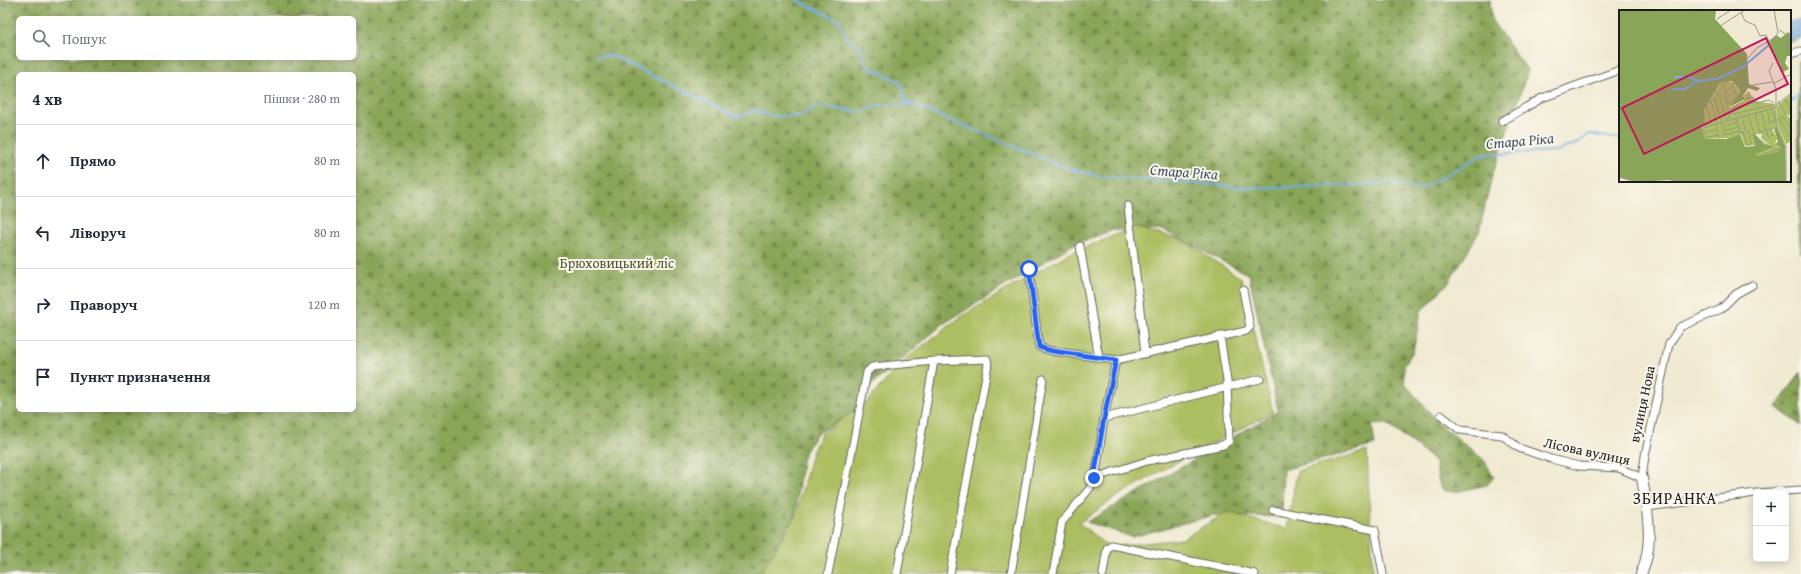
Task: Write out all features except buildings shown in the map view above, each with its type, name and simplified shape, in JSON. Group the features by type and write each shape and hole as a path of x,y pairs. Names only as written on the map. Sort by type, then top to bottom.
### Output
{"street":[{"path":"1791,54 1801,51"},
{"path":"1502,121 1542,98 1619,70"},
{"path":"1128,206 1145,353"},
{"path":"1080,246 1099,358"},
{"path":"1029,269 1039,347 1052,351 1116,360 1246,331 1250,327 1242,290"},
{"name":"вулиця Нова","path":"1641,574 1645,566 1649,546 1647,507 1642,478 1669,344 1680,327 1721,309 1736,294 1752,285"},
{"path":"1094,478 1147,461 1223,445 1229,441 1227,388 1220,336"},
{"path":"828,574 867,372 872,367 934,361 987,359 988,364 950,574"},
{"path":"1053,574 1062,522 1090,488 1094,478 1116,360"},
{"path":"897,574 934,361"},
{"path":"1011,574 1044,379"},
{"path":"1104,418 1260,379"},
{"name":"Лісова вулиця","path":"1441,415 1460,430 1502,436 1519,448 1551,459 1578,466 1619,468 1642,478"},
{"path":"1789,491 1801,490"},
{"path":"1647,507 1753,493"},
{"path":"1273,510 1376,530 1383,574"},
{"path":"1103,574 1107,548 1111,545 1255,574"}],"green space":[{"name":"Брюховицький ліс","path":"0,0 1490,0 1492,21 1528,71 1492,176 1479,232 1449,282 1421,311 1413,352 1404,365 1405,384 1440,424 1484,460 1494,477 1487,485 1455,492 1444,491 1440,487 1435,463 1427,455 1387,424 1372,425 1375,445 1283,470 1282,517 1214,515 1132,537 1087,522 1278,411 1249,275 1161,229 1113,230 1072,245 943,324 869,387 851,414 816,434 803,456 794,519 786,528 780,574 0,574"},
{"path":"1801,60 1801,253 1799,232 1798,61"},
{"path":"1135,227 1182,240 1241,278 1273,412 1173,464 1116,497 1079,523 1108,547 1182,539 1227,512 1287,529 1297,471 1367,451 1373,574 760,574 795,517 812,453 821,434 867,402 903,361 962,316 1066,255"},
{"path":"1801,372 1801,426 1776,407"}],"water":[{"path":"1801,19 1801,38 1791,42 1791,22"}],"waterway":[{"name":"Стара Ріка","path":"797,0 840,21 847,40 860,47 867,66 900,82 906,102 1070,169 1098,176 1252,188 1360,185 1387,182 1415,188 1425,187 1481,155 1556,151 1576,144 1589,134 1619,139"},
{"path":"596,56 612,56 737,117 756,110 769,116 802,116 815,106 861,112 880,105 911,105"},
{"name":"Стара Ріка","path":"1791,102 1801,93"}],"district":[{"name":"ЗБИРАНКА","path":"1675,498"}],"route":[{"path":"1029,269 1039,347 1052,351 1116,360 1094,478"}]}
